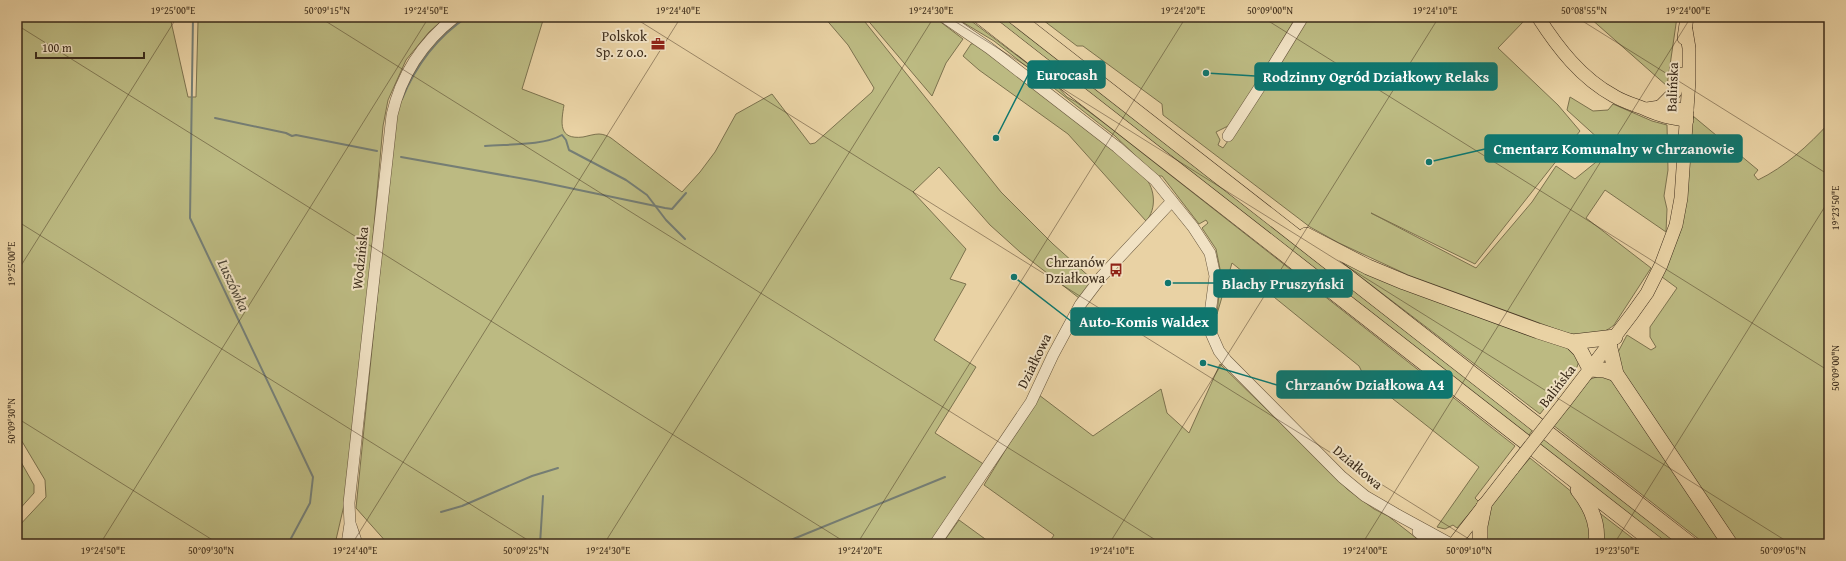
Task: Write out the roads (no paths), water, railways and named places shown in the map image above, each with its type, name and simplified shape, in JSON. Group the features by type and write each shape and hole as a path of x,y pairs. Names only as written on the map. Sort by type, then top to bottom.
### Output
{"highway":[{"path":"981,17 1656,544"},
{"path":"1015,17 1690,544"},
{"path":"1264,212 1331,249 1404,282 1473,308 1572,342 1612,340 1616,374 1730,544"},
{"path":"1572,342 1580,350 1590,369 1604,370 1616,374"},
{"path":"1565,473 1589,505 1596,523 1596,544"},
{"path":"1480,544 1480,526 1484,506"}],"main road":[{"path":"1538,17 1559,47 1584,75 1614,97 1665,117 1678,112"},
{"name":"Balińska","path":"1454,544 1564,403 1647,293 1661,265 1670,239 1682,46 1687,23"},
{"name":"Balińska","path":"1678,112 1689,48 1687,23"},
{"path":"1678,112 1675,92 1681,74"},
{"path":"1645,109 1678,112"}],"street":[{"name":"Wodzińska","path":"347,544 350,524 349,503 392,115 398,91 420,51 455,17"},
{"name":"Działkowa","path":"944,17 972,35 1117,147 1148,173 1193,227 1210,253 1215,276 1210,314 1211,333 1218,351 1342,477 1366,496 1451,544"},
{"path":"1228,136 1303,17"},
{"name":"Działkowa","path":"935,544 1031,402 1053,354 1080,305 1102,276 1172,201"},
{"name":"Działkowa","path":"1396,514 1434,544"},
{"name":"Wodzińska","path":"350,524 357,544"}],"waterway":[{"name":"Luszówka","path":"193,17 190,218 313,477 310,503 288,544"},
{"path":"402,99 414,75 428,53 446,34 467,17"},
{"path":"215,118 286,133 292,136 296,135 377,151"},
{"path":"485,146 535,143 554,139 562,135 566,140 569,150 626,180 647,195 666,220 685,239"},
{"path":"401,157 536,181 672,209 686,193"},
{"path":"441,512 462,506 532,476 558,468"},
{"path":"781,544 945,477"},
{"path":"540,544 543,496"}],"place":[{"name":"Polskok Sp. z o.o.","path":"658,44"},
{"name":"Rodzinny Ogród Działkowy Relaks","path":"1206,73"},
{"name":"Eurocash","path":"996,138"},
{"name":"Cmentarz Komunalny w Chrzanowie","path":"1429,162"},
{"name":"Chrzanów Działkowa","path":"1116,270"},
{"name":"Auto-Komis Waldex","path":"1014,277"},
{"name":"Blachy Pruszyński","path":"1168,283"},
{"name":"Chrzanów Działkowa A4","path":"1203,363"}]}
